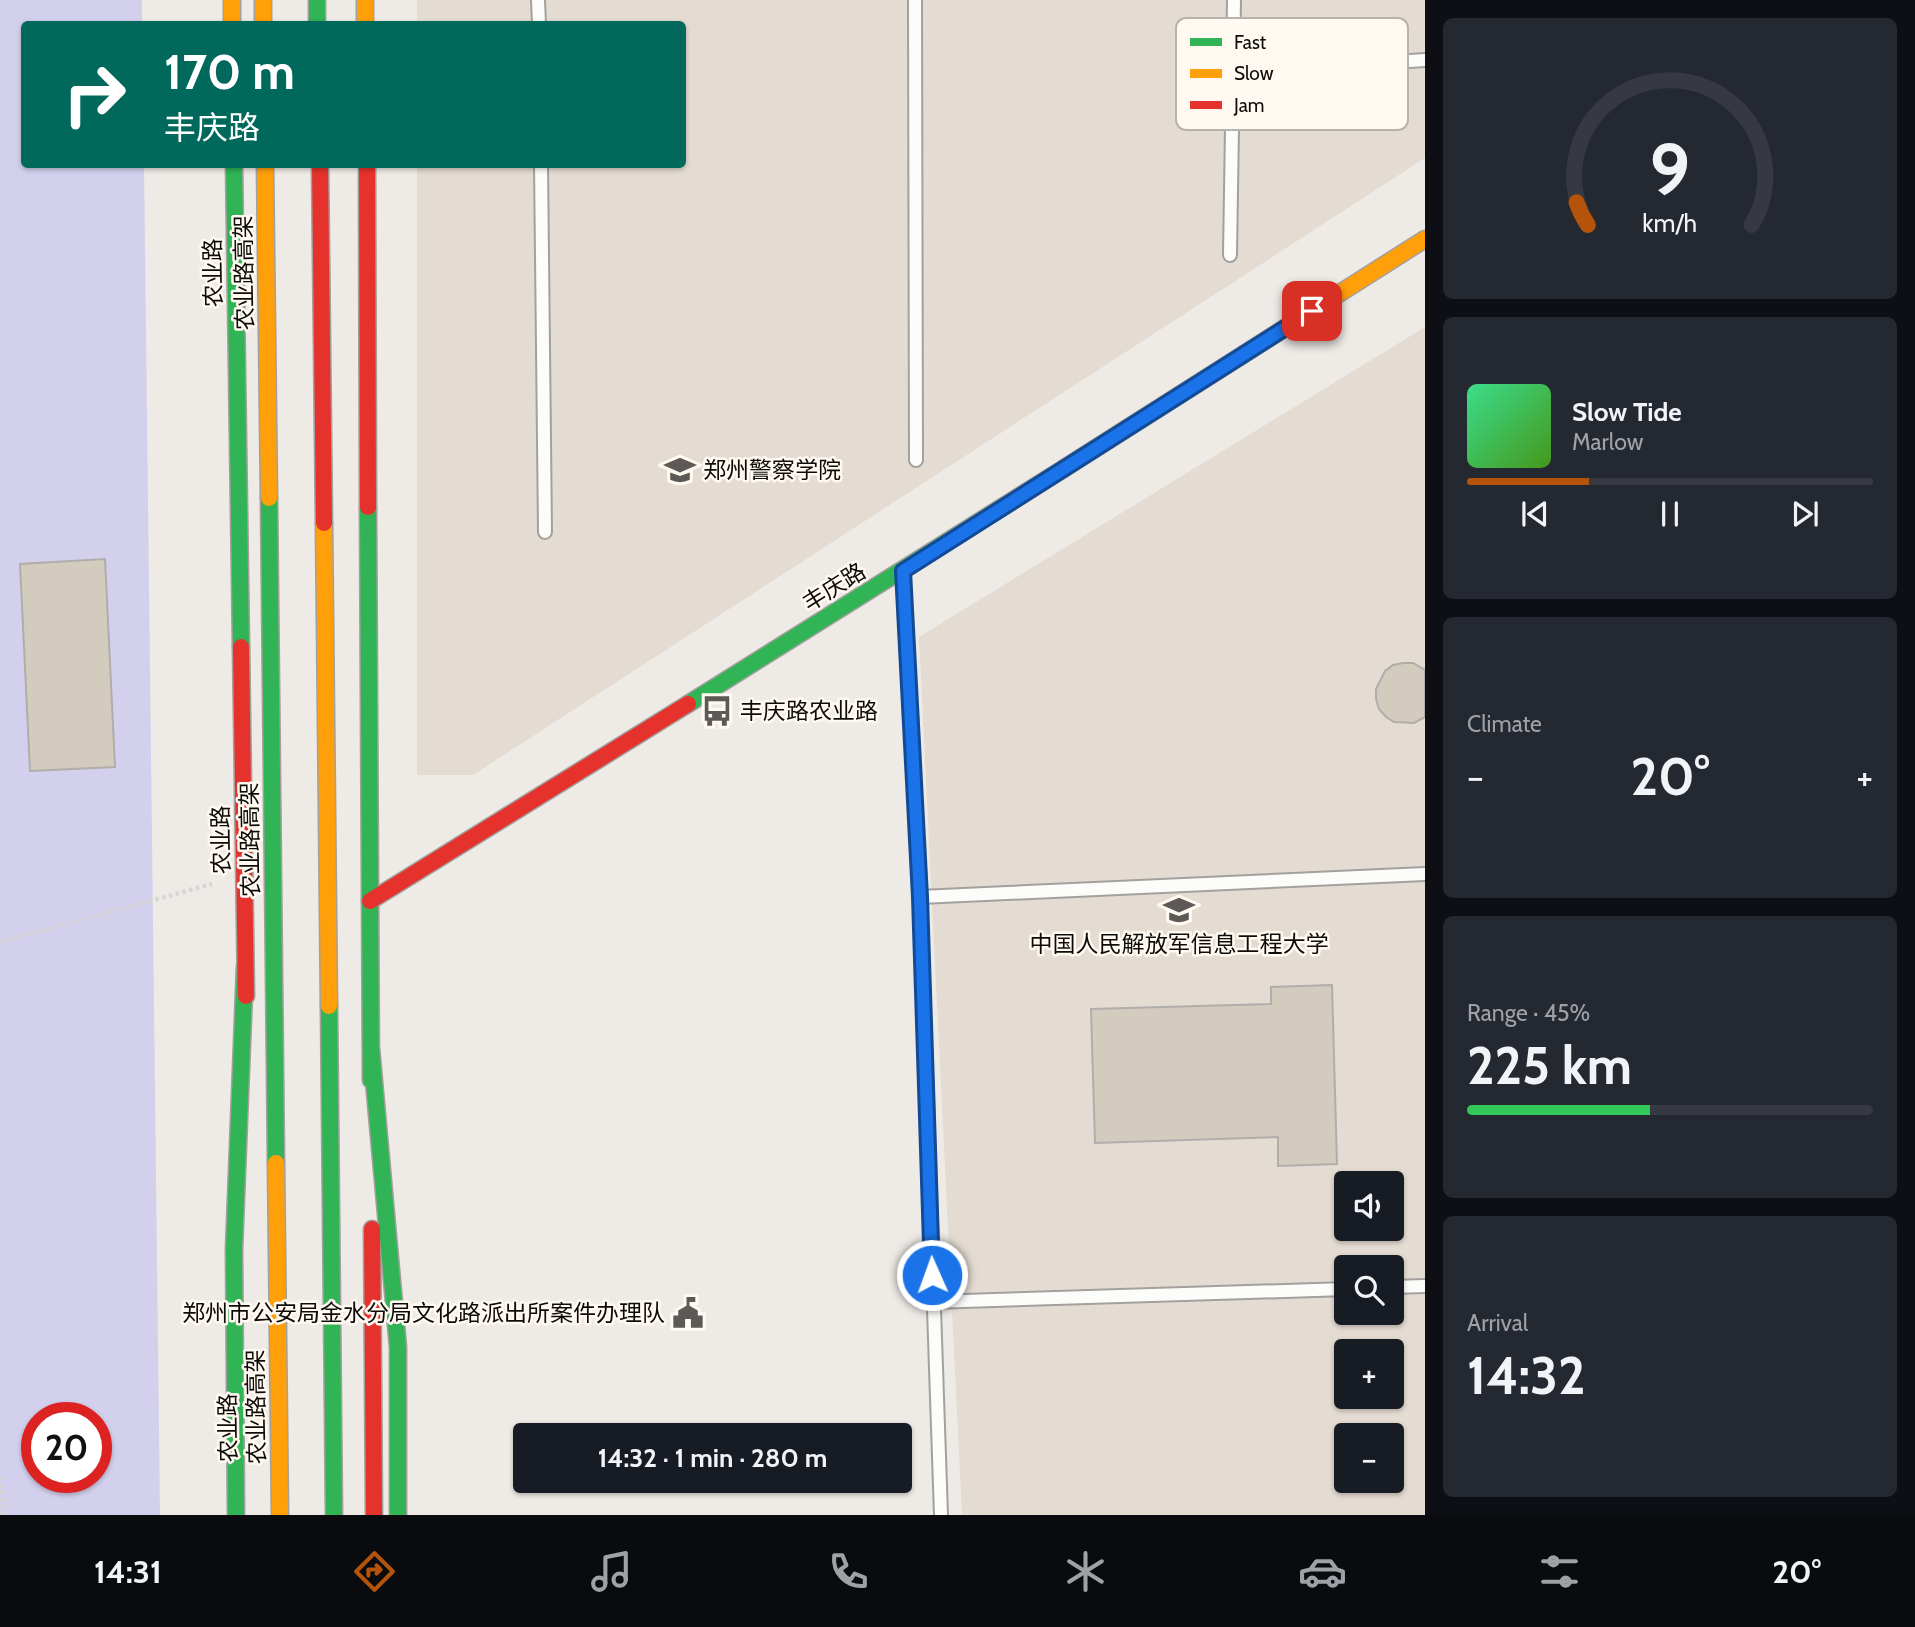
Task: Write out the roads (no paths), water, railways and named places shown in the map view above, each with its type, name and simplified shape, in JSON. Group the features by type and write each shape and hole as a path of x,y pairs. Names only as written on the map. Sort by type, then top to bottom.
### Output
{"main road":[{"path":"232,0 232,21"},
{"path":"262,0 263,21"},
{"path":"317,0 317,21"},
{"path":"365,0 365,21"},
{"name":"农业路","path":"234,168 251,1515"},
{"name":"农业路高架","path":"265,168 280,1515"},
{"path":"320,168 334,1515"},
{"path":"366,168 374,1515"},
{"name":"丰庆路","path":"370,901 903,571 1425,239"},
{"path":"236,1515 234,1249 245,966"},
{"path":"371,1048 398,1347 398,1515"}],"lane":[{"path":"538,0 539,21"},
{"path":"915,0 916,460"},
{"path":"1234,0 1234,18"},
{"path":"1230,255 1233,130"},
{"path":"541,168 545,531"},
{"path":"903,571 920,897 941,1515"},
{"path":"920,897 1425,874"},
{"path":"1404,1287 1425,1286"},
{"path":"932,1302 1334,1289"}],"place":[{"name":"郑州警察学院","path":"680,470"},
{"name":"丰庆路农业路","path":"717,711"},
{"name":"中国人民解放军信息工程大学","path":"1179,910"},
{"name":"郑州市公安局金水分局文化路派出所案件办理队","path":"688,1313"}]}
